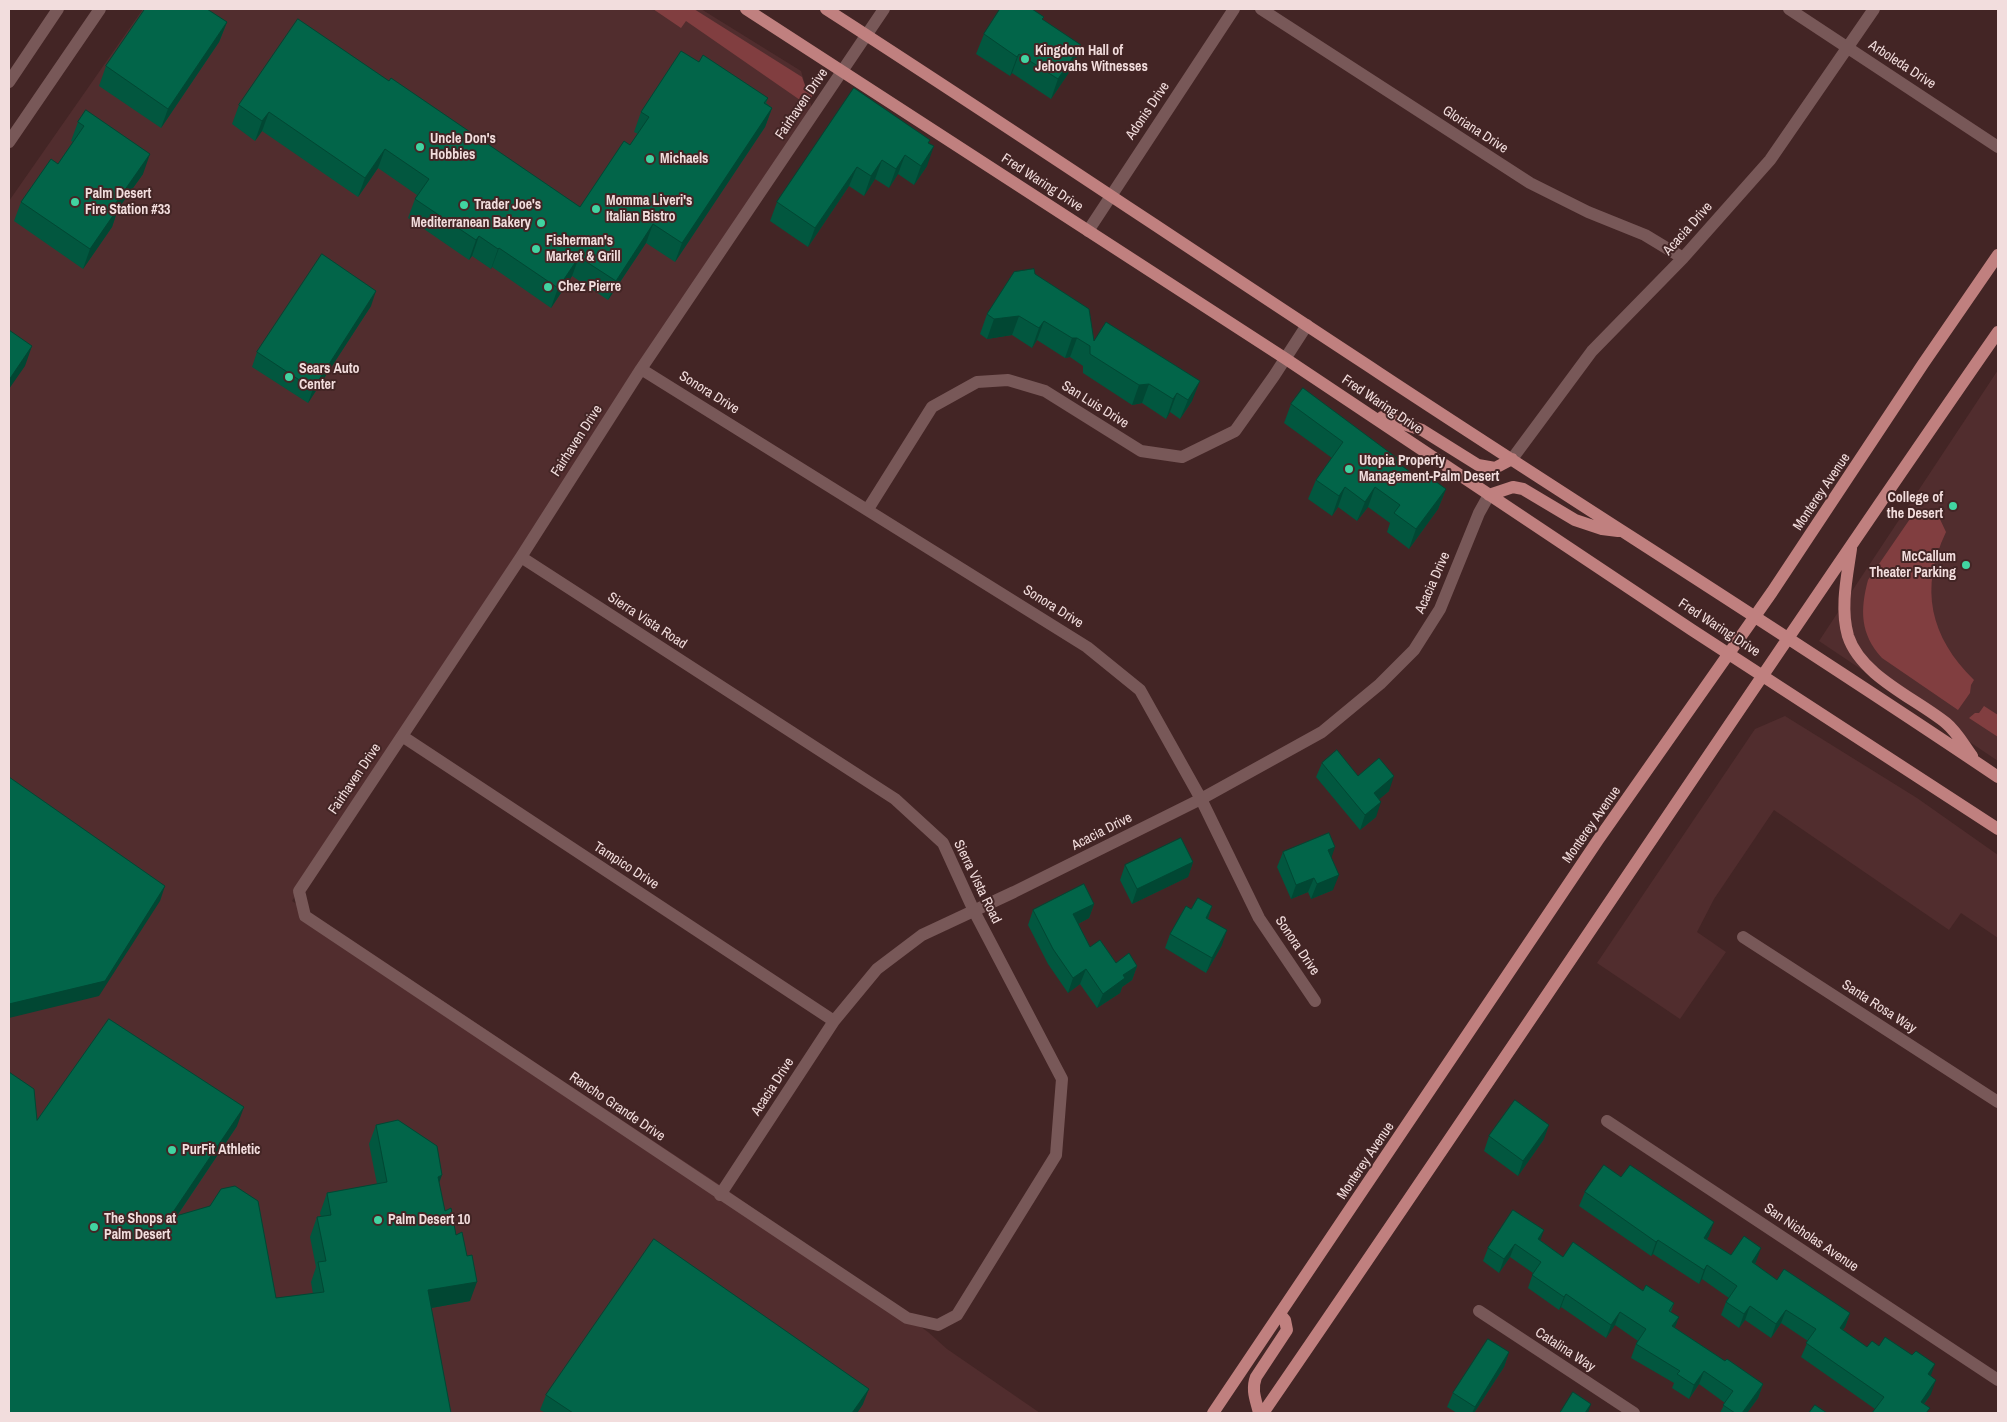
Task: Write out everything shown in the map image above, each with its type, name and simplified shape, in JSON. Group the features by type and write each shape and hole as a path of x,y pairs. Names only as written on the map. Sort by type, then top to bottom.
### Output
{"main road":[{"name":"Fred Waring Drive","path":"746,9 843,70 1286,359 1489,495 1998,829"},
{"name":"Fred Waring Drive","path":"826,9 1723,598 1788,637 1998,777"},
{"name":"Monterey Avenue","path":"1213,1413 1598,840 1834,502 1923,364 1998,255"},
{"path":"1261,1413 1440,1156 1762,674 1998,332"},
{"path":"1364,411 1422,430 1478,465 1496,468 1512,459"},
{"path":"1489,495 1513,487 1523,489 1576,520 1602,529 1623,532"},
{"path":"1852,546 1845,590 1844,614 1848,637 1858,656 1873,672 1948,724 1978,764"},
{"path":"1261,1413 1253,1392 1253,1384 1287,1330 1285,1320 1280,1314"}],"street":[{"path":"9,82 58,9"},
{"path":"9,142 100,9"},
{"name":"Fairhaven Drive","path":"299,891 521,557 641,369 884,9"},
{"name":"Adonis Drive","path":"1088,231 1234,9"},
{"name":"Gloriana Drive","path":"1261,9 1530,183 1588,212 1645,235 1683,258"},
{"name":"Arboleda Drive","path":"1789,9 1998,146"},
{"name":"Acacia Drive","path":"1512,459 1592,351 1683,258 1770,160 1874,9"},
{"name":"San Luis Drive","path":"868,509 932,407 977,382 1008,380 1045,391 1141,451 1182,457 1235,431 1286,359 1307,325"},
{"name":"Sonora Drive","path":"641,369 1087,647 1140,690 1202,799 1259,918 1315,1000"},
{"name":"Acacia Drive","path":"720,1195 834,1021 877,968 922,935 1202,799 1322,732 1380,684 1414,650 1440,609 1479,513 1489,495"},
{"name":"Sierra Vista Road","path":"521,557 894,799 943,843 974,911 1062,1079 1056,1155 957,1314 938,1325"},
{"name":"Tampico Drive","path":"402,736 834,1021"},
{"name":"Rancho Grande Drive","path":"299,891 305,916 906,1318 938,1325"},
{"name":"Santa Rosa Way","path":"1743,937 1998,1102"},
{"name":"San Nicholas Avenue","path":"1607,1121 1998,1380"},
{"name":"Catalina Way","path":"1479,1311 1634,1413"}],"shaded area":[{"name":"The Shops at Palm Desert","path":"143,9 701,9 801,71 812,108 292,901 723,1187 928,1332 947,1349 1040,1413 9,1413 9,201"},
{"path":"653,9 694,9 802,77 807,91 813,95 810,100 800,100 686,21 681,28"},
{"name":"College of the Desert","path":"1998,370 1998,761 1819,641"},
{"path":"1914,513 1938,515 1946,532 1933,573 1931,592 1933,611 1947,647 1974,680 1970,693 1958,710 1882,658 1869,640 1866,631 1863,612 1868,580"},
{"path":"1984,706 1998,715 1998,737 1969,718 1975,713 1979,713"},
{"path":"1785,716 1917,798 1998,855 1998,938 1961,913 1949,930 1774,810 1714,899 1697,932 1726,952 1680,1019 1597,963 1755,729"}],"building":[{"path":"145,9 207,9 227,22 168,109 106,66"},
{"path":"1000,9 1032,9 1044,17 1042,19 1081,45 1058,79 1019,54 1017,57 984,34"},
{"path":"298,19 389,81 391,78 580,207 624,141 630,145 649,117 641,112 681,51 699,62 703,55 768,98 764,103 772,108 682,243 653,224 616,281 579,257 558,288 499,248 479,236 476,240 415,199 429,179 385,149 365,178 269,112 262,121 239,105"},
{"path":"854,88 930,140 928,143 934,146 921,166 905,155 896,169 882,160 871,176 857,167 815,228 777,202"},
{"name":"Palm Desert Fire Station #33","path":"86,110 150,154 115,204 119,207 90,249 21,202 51,159 58,164 84,126 78,122"},
{"path":"322,254 376,291 313,389 257,352"},
{"path":"1034,269 1035,274 1089,309 1094,341 1106,322 1200,381 1188,400 1177,393 1173,399 1149,384 1139,385 1090,354 1090,346 1077,338 1072,338 1044,321 1039,328 1019,316 994,319 987,314 1014,272"},
{"path":"9,330 32,346 9,380"},
{"path":"1303,388 1397,458 1395,461 1417,477 1421,471 1446,489 1416,529 1394,513 1400,505 1375,487 1365,502 1345,487 1339,496 1316,480 1343,442 1291,404"},
{"path":"1337,750 1358,776 1379,758 1394,776 1374,793 1381,802 1365,815 1322,763"},
{"path":"9,777 165,886 105,981 9,1004"},
{"path":"1329,833 1335,847 1328,850 1339,875 1317,884 1314,878 1296,885 1283,852"},
{"path":"1181,838 1193,862 1137,889 1125,865"},
{"path":"1084,884 1094,904 1073,914 1090,947 1100,940 1116,963 1129,953 1137,966 1123,975 1125,978 1103,994 1086,969 1073,978 1053,949 1033,910"},
{"path":"1198,898 1212,906 1206,918 1227,930 1212,958 1170,934 1186,906 1191,909"},
{"name":"The Shops at Palm Desert","path":"109,1019 244,1107 169,1218 210,1206 221,1189 235,1186 258,1201 276,1298 324,1292 318,1262 326,1261 317,1217 331,1215 327,1193 387,1182 376,1125 398,1120 437,1146 442,1175 438,1177 445,1211 451,1208 456,1235 462,1232 467,1256 472,1255 477,1282 428,1290 451,1413 9,1413 9,1072 34,1089 37,1120"},
{"path":"1515,1100 1549,1125 1523,1161 1489,1136"},
{"path":"1604,1165 1621,1177 1630,1165 1714,1222 1704,1238 1731,1255 1744,1236 1761,1248 1752,1262 1777,1280 1784,1269 1850,1313 1840,1328 1867,1347 1872,1341 1879,1346 1885,1337 1912,1355 1916,1351 1935,1364 1928,1374 1936,1380 1921,1402 1930,1408 1926,1413 1872,1413 1884,1397 1806,1343 1816,1329 1786,1310 1776,1324 1750,1306 1744,1314 1726,1302 1737,1286 1707,1265 1704,1270 1658,1240 1656,1242 1585,1192"},
{"path":"1513,1210 1544,1230 1538,1239 1563,1257 1573,1242 1643,1291 1646,1285 1674,1303 1669,1311 1679,1317 1672,1326 1725,1361 1727,1359 1763,1384 1742,1413 1735,1413 1723,1405 1733,1391 1704,1371 1694,1385 1677,1374 1680,1371 1636,1344 1646,1329 1620,1312 1611,1325 1566,1294 1564,1297 1532,1275 1541,1262 1515,1244 1504,1259 1488,1248"},
{"path":"654,1239 869,1389 852,1413 573,1413 546,1395"},
{"path":"1488,1339 1509,1352 1475,1407 1453,1393"},
{"path":"1573,1392 1591,1404 1585,1413 1560,1413"},
{"path":"1815,1405 1827,1413 1809,1413"}],"place":[{"name":"Kingdom Hall of Jehovahs Witnesses","path":"1025,59"},
{"name":"Uncle Don's Hobbies","path":"420,147"},
{"name":"Michaels","path":"650,159"},
{"name":"Palm Desert Fire Station #33","path":"75,202"},
{"name":"Trader Joe's","path":"464,205"},
{"name":"Momma Liveri's Italian Bistro","path":"596,209"},
{"name":"Mediterranean Bakery","path":"541,223"},
{"name":"Fisherman's Market & Grill","path":"536,249"},
{"name":"Chez Pierre","path":"548,287"},
{"name":"Sears Auto Center","path":"289,377"},
{"name":"Utopia Property Management-Palm Desert","path":"1349,469"},
{"name":"College of the Desert","path":"1953,506"},
{"name":"McCallum Theater Parking","path":"1966,565"},
{"name":"PurFit Athletic","path":"172,1150"},
{"name":"Palm Desert 10","path":"378,1220"},
{"name":"The Shops at Palm Desert","path":"94,1227"}]}
